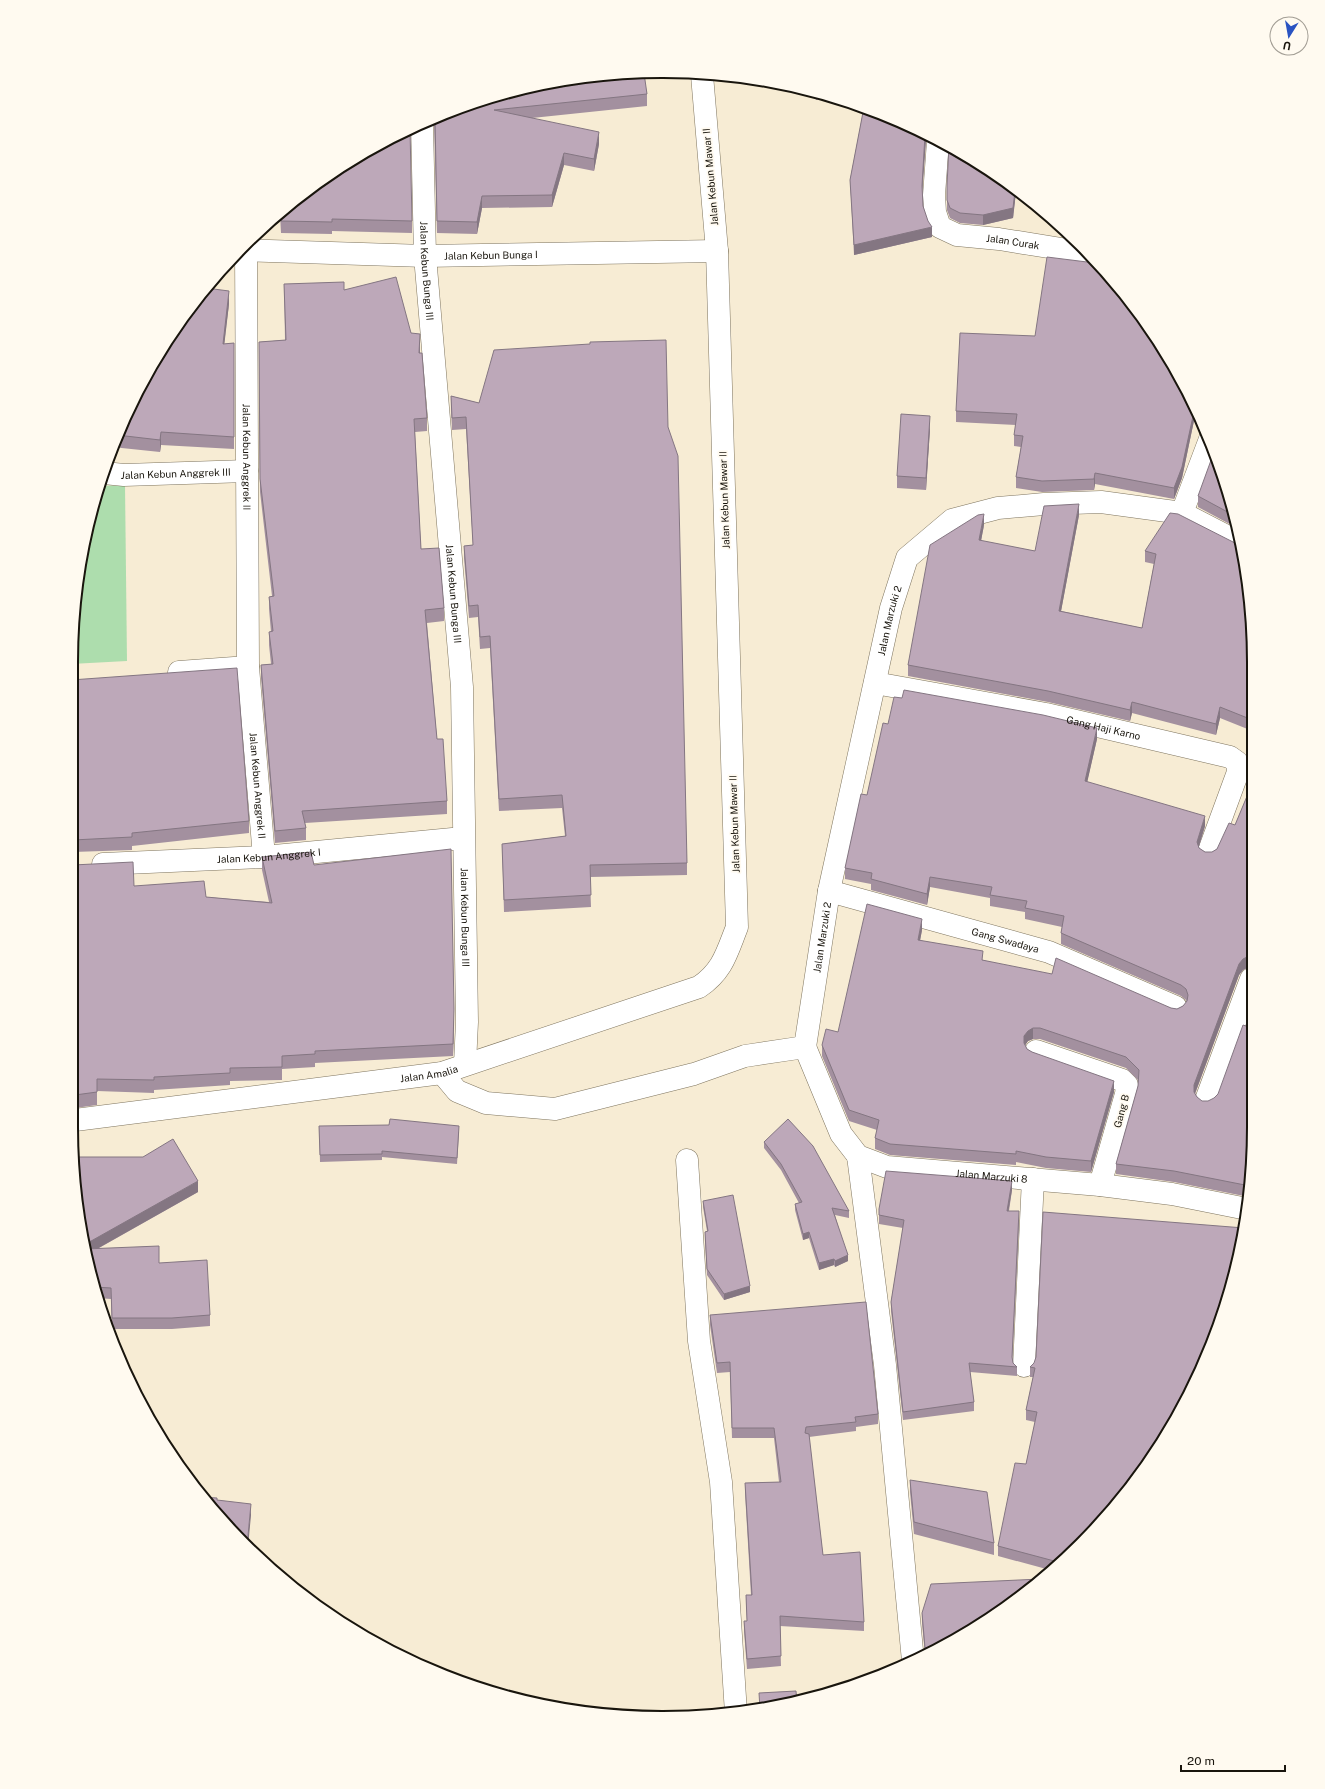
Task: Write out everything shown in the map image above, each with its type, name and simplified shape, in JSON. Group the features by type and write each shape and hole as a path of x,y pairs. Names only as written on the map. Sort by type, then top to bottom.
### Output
{"street":[{"name":"Jalan Kebun Mawar II","path":"702,79 717,251 737,927"},
{"name":"Jalan Kebun Bunga III","path":"422,130 425,256 462,687 463,838 467,1022 466,1064"},
{"name":"Jalan Curak","path":"938,147 934,195 935,212 940,227 957,235 999,239 1079,252"},
{"name":"Jalan Kebun Bunga I","path":"249,249 425,256 717,251"},
{"name":"Jalan Kebun Anggrek II","path":"244,254 248,667 264,857"},
{"path":"1182,513 1206,448"},
{"name":"Jalan Kebun Anggrek III","path":"110,474 124,475 247,471"},
{"name":"Jalan Marzuki 2","path":"805,1047 828,891 891,608 907,558 952,520 998,508 1044,504 1101,502 1182,513 1234,540"},
{"path":"158,674 248,667"},
{"name":"Gang Haji Karno","path":"875,684 1046,714 1230,756 1237,762 1238,772 1209,851"},
{"name":"Jalan Kebun Anggrek I","path":"81,865 264,857 463,838"},
{"name":"Gang Swadaya","path":"828,891 1049,952 1176,1007"},
{"name":"Jalan Amalia","path":"78,1120 442,1073 699,987 711,979 719,970 737,927"},
{"path":"1206,1100 1247,991"},
{"path":"442,1073 457,1091 486,1103 555,1109 694,1074 745,1056 805,1047 841,1134 858,1156 886,1365 912,1655"},
{"name":"Gang B","path":"1036,1051 1122,1080 1126,1085 1126,1094 1100,1185"},
{"name":"Jalan Marzuki 8","path":"858,1156 887,1167 1100,1185 1172,1194 1241,1208"},
{"path":"687,1160 699,1341 721,1482 736,1706"},
{"path":"1024,1366 1033,1179"}],"green space":[{"path":"125,485 127,661 78,664 79,624 83,586 89,548 106,486"}],"building":[{"path":"645,78 647,94 494,110 599,132 594,159 564,153 552,195 482,196 477,222 437,221 435,124 475,109 548,89 586,83"},
{"path":"863,114 886,122 925,140 922,186 923,206 928,221 932,227 854,245 850,180"},
{"path":"410,135 412,221 332,219 332,222 281,221 307,199 338,177 370,156"},
{"path":"949,153 1014,196 1013,208 983,215 960,213 950,208 947,200"},
{"path":"1047,257 1088,262 1126,307 1148,338 1169,370 1193,417 1182,467 1174,488 1095,473 1094,479 1042,481 1016,477 1023,436 1014,435 1017,414 956,411 960,333 1035,336"},
{"path":"396,277 411,333 420,334 419,353 422,353 427,418 414,419 421,549 439,548 444,608 425,610 437,739 443,739 447,801 302,811 306,828 275,831 261,665 273,664 269,632 273,631 269,597 274,596 260,479 259,342 286,340 284,284 344,282 344,290"},
{"path":"213,289 229,291 223,344 234,343 234,437 161,432 160,440 123,436 156,370 199,307"},
{"path":"666,340 668,427 678,456 687,863 590,865 591,895 504,900 502,844 566,836 562,795 499,799 490,636 480,637 478,605 469,606 464,546 473,545 466,417 452,418 451,396 479,403 494,350 590,344 590,342"},
{"path":"901,414 930,416 926,478 897,476"},
{"path":"1211,461 1227,512 1198,496"},
{"path":"1079,504 1059,611 1142,628 1156,554 1145,551 1170,513 1178,514 1235,543 1242,586 1246,624 1247,718 1220,707 1216,724 1132,702 1130,710 1048,691 908,665 930,545 978,515 984,514 979,540 1035,551 1044,506"},
{"path":"237,668 249,821 132,833 132,837 78,840 78,679"},
{"path":"904,690 1043,715 1097,728 1085,781 1205,816 1197,842 1199,848 1205,852 1212,852 1217,849 1229,823 1235,825 1247,796 1247,957 1239,964 1194,1085 1194,1092 1202,1101 1208,1101 1218,1094 1243,1025 1247,1026 1247,1126 1244,1185 1174,1171 1116,1164 1138,1086 1139,1070 1126,1057 1040,1028 1033,1028 1024,1036 1024,1043 1027,1049 1114,1081 1091,1161 1046,1157 1016,1151 1016,1154 890,1144 875,1138 879,1120 849,1110 822,1045 826,1029 838,1032 867,904 922,919 918,940 983,951 982,960 1052,974 1056,958 1171,1008 1177,1009 1183,1006 1187,1001 1188,995 1186,989 1181,985 1061,933 1064,916 1025,908 1027,901 990,895 992,887 930,877 927,894 871,879 872,873 845,868 861,794 867,795 883,723 888,724 894,697 902,698"},
{"path":"451,849 454,1009 453,1044 315,1051 315,1054 282,1056 282,1067 230,1068 230,1073 154,1077 154,1080 97,1079 97,1092 78,1095 78,865 133,862 134,886 204,881 206,897 272,903 262,857 311,852 314,865"},
{"path":"390,1119 459,1126 457,1158 382,1151 382,1154 320,1155 319,1126 389,1125"},
{"path":"788,1119 813,1146 849,1211 832,1208 848,1255 835,1261 834,1259 819,1263 809,1232 803,1234 795,1204 802,1202 781,1164 764,1142"},
{"path":"173,1139 198,1181 89,1242 83,1203 79,1157 143,1157"},
{"path":"886,1171 1012,1181 1007,1211 1019,1211 1012,1357 1013,1363 1017,1367 969,1363 974,1402 903,1412 891,1302 904,1220 879,1215"},
{"path":"733,1195 750,1286 724,1294 707,1269 705,1232 708,1231 703,1201"},
{"path":"1043,1212 1238,1228 1227,1278 1216,1314 1203,1350 1169,1419 1126,1482 1102,1512 1076,1540 1054,1561 998,1546 1015,1463 1026,1464 1037,1412 1026,1410 1035,1368 1030,1367 1034,1363 1036,1357"},
{"path":"159,1246 159,1263 207,1260 210,1315 172,1318 112,1318 111,1288 101,1287 91,1249"},
{"path":"866,1302 878,1414 855,1417 856,1422 806,1427 805,1433 809,1434 823,1555 860,1552 864,1622 780,1616 781,1656 747,1659 744,1621 747,1621 746,1595 752,1595 745,1483 781,1482 774,1428 732,1428 730,1362 717,1363 710,1315"},
{"path":"910,1480 987,1492 994,1543 914,1522"},
{"path":"212,1498 217,1498 217,1500 251,1504 248,1539"},
{"path":"1031,1579 987,1612 955,1633 926,1648 922,1613 931,1584"},
{"path":"796,1691 796,1695 760,1703 759,1693"}]}
